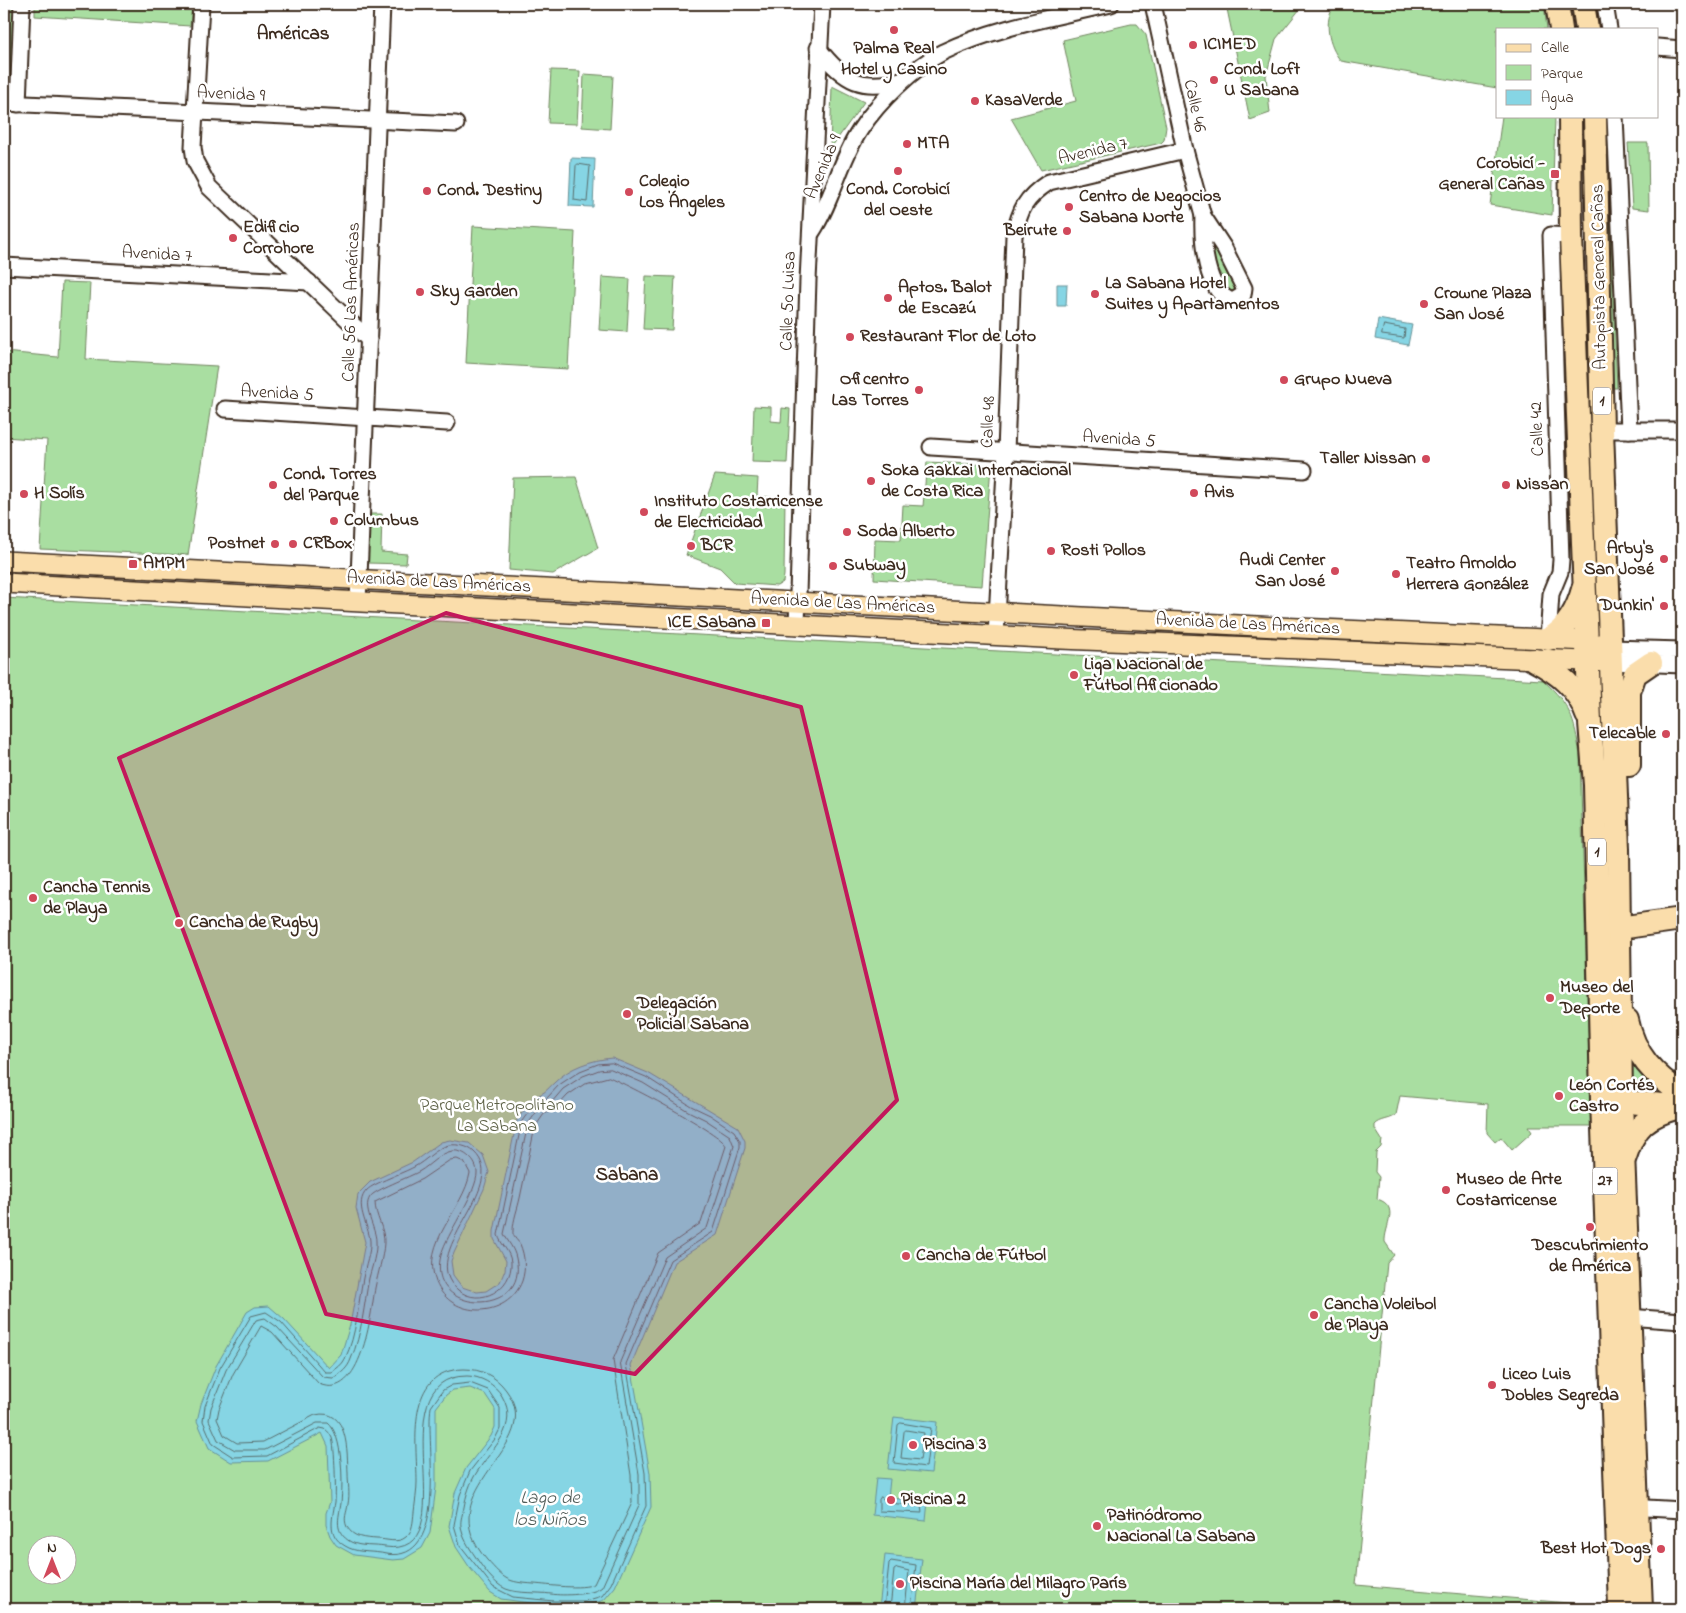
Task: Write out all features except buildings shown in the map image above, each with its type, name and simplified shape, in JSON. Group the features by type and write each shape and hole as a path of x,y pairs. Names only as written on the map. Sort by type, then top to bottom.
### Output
{"highway":[{"path":"1557,4 1561,28"},
{"path":"1583,4 1587,28"},
{"name":"Autopista General Cañas","path":"1570,118 1570,236 1584,583 1599,653"},
{"name":"Autopista General Cañas","path":"1595,118 1602,430 1599,653"},
{"path":"1548,639 1558,634 1572,615 1580,599 1584,583"},
{"name":"1","path":"1599,653 1590,723 1611,1100"},
{"name":"1","path":"1599,653 1618,849 1621,989 1611,1100"},
{"path":"1534,660 1562,677 1575,691 1590,723"},
{"path":"1618,849 1628,832 1629,692 1635,674 1651,663"},
{"path":"1619,928 1682,919"},
{"path":"1621,989 1629,1028 1641,1057 1651,1071 1681,1103"},
{"path":"1611,1100 1681,1103"},
{"name":"27","path":"1611,1100 1623,1163 1628,1317 1626,1507 1620,1609"},
{"name":"27","path":"1611,1100 1626,1507 1641,1609"},
{"path":"1623,1163 1635,1132 1643,1122 1681,1103"}],"main road":[{"name":"Avenida de Las Américas","path":"4,561 1548,639 1599,653"},
{"name":"Avenida de Las Américas","path":"4,583 996,636 1534,660 1599,653"}],"street":[{"path":"11,104 22,4"},
{"path":"201,4 193,148 195,162 209,187 369,340"},
{"name":"Calle 56 Las Américas","path":"358,602 382,4"},
{"name":"Calle 50 Luisa","path":"796,625 816,142 818,48 822,4"},
{"name":"Avenida 9","path":"811,235 825,213 845,158 861,129 884,99 910,77 942,53 983,37 1111,4"},
{"name":"Calle 46","path":"1153,4 1185,150 1202,216 1205,262 1219,290 1226,299 1233,300 1243,295 1244,288 1224,248 1202,216"},
{"path":"1605,4 1609,28"},
{"path":"1658,47 1682,48"},
{"path":"818,48 834,69 862,84 878,86 910,77"},
{"name":"Avenida 9","path":"11,104 456,124"},
{"path":"1615,118 1629,430"},
{"name":"Avenida 7","path":"1020,210 1034,192 1049,182 1185,150"},
{"name":"Calle 48","path":"996,636 1006,452 1014,236 1020,210"},
{"name":"Calle 42","path":"1548,639 1551,594 1560,572 1561,560 1550,235 1570,236"},
{"name":"Avenida 7","path":"4,266 309,282"},
{"name":"Avenida 5","path":"225,409 447,423"},
{"path":"1602,430 1682,430"},
{"name":"Avenida 5","path":"931,447 1304,470"},
{"name":"Avenida de Las Américas","path":"1599,653 1682,650"},
{"name":"Avenida de Las Américas","path":"1599,653 1651,663 1682,665"},
{"path":"1628,1317 1682,1321"},
{"path":"1626,1507 1682,1510"}],"highlighted area":[{"path":"446,613 801,707 897,1100 635,1374 326,1314 119,758"}],"green space":[{"path":"4,4 15,4 9,92 4,92"},
{"path":"35,4 192,4 190,26 35,16"},
{"path":"1226,4 1304,4 1276,39 1266,76 1270,113 1250,120"},
{"path":"1335,4 1544,4 1547,28 1496,28 1496,88 1341,61 1330,41 1328,25 1331,10"},
{"path":"1137,24 1146,35 1166,127 1164,140 1161,143 1041,170 1011,118 1076,101 1063,40"},
{"path":"551,70 580,71 577,124 548,123"},
{"path":"584,74 613,76 610,129 582,127"},
{"path":"832,86 864,102 830,149"},
{"path":"1502,118 1555,118 1552,215 1490,205"},
{"path":"1600,118 1606,118 1617,388 1611,388"},
{"path":"1628,143 1648,143 1649,210 1632,208"},
{"path":"473,226 575,232 568,369 466,363"},
{"path":"1209,244 1213,244 1239,291 1231,293 1207,250"},
{"path":"646,276 675,277 672,330 643,329"},
{"path":"602,277 630,279 627,332 599,330"},
{"path":"62,282 90,283 86,359 217,366 188,555 40,549 47,440 4,437 4,352 58,357"},
{"path":"754,406 771,407 771,421 781,422 782,408 790,409 787,463 752,462"},
{"path":"927,462 991,465 982,586 874,579 875,539 901,540 903,505 923,506"},
{"path":"715,475 758,478 757,496 785,498 784,575 783,582 777,586 735,583 720,568 686,555"},
{"path":"576,477 598,548 553,574 509,570 513,478"},
{"path":"369,514 382,514 381,552 407,554 406,564 367,563"},
{"name":"Parque Metropolitano La Sabana","path":"4,598 1543,680 1560,697 1570,713 1576,731 1580,755 1591,1126 1528,1126 1532,1132 1512,1150 1501,1137 1495,1142 1487,1133 1488,1104 1400,1096 1396,1115 1375,1125 1375,1129 1382,1140 1381,1147 1376,1152 1375,1172 1379,1177 1377,1199 1384,1202 1390,1212 1385,1242 1394,1255 1387,1263 1356,1585 1604,1606 1604,1609 42,1609 4,1605"},
{"path":"1629,1056 1660,1086 1629,1083"}],"water":[{"path":"571,158 595,159 593,207 569,206"},
{"path":"1057,284 1067,284 1066,306 1057,306"},
{"path":"1378,319 1412,325 1408,345 1375,339"},
{"name":"Lago de los Niños","path":"612,1058 648,1073 738,1127 745,1141 745,1148 717,1235 674,1262 631,1365 650,1473 651,1507 615,1587 604,1600 585,1606 575,1604 554,1606 501,1599 490,1592 456,1547 449,1526 455,1493 466,1468 491,1436 495,1427 495,1409 485,1394 470,1388 453,1390 446,1395 436,1408 436,1487 430,1533 422,1548 404,1559 393,1560 354,1555 336,1545 330,1536 326,1525 326,1513 330,1502 328,1446 322,1433 268,1461 231,1462 209,1448 197,1421 201,1404 216,1366 247,1312 255,1307 269,1306 284,1319 329,1368 341,1355 350,1325 365,1242 356,1208 358,1194 370,1182 413,1162 441,1142 450,1140 469,1143 483,1155 489,1172 484,1189 451,1261 453,1275 462,1287 477,1292 486,1291 500,1282 505,1270 506,1261 494,1239 494,1231 517,1120 533,1097 541,1094 567,1072 596,1060"},
{"name":"Piscina 3","path":"894,1417 937,1422 931,1473 888,1469"},
{"name":"Piscina 2","path":"876,1478 890,1479 888,1498 928,1501 926,1521 872,1515"},
{"name":"Piscina María del Milagro París","path":"885,1555 922,1559 916,1609 879,1609"}],"place":[{"name":"Palma Real Hotel y Casino","path":"894,30"},
{"name":"ICIMED","path":"1193,45"},
{"name":"Cond. Loft U Sabana","path":"1214,80"},
{"name":"KasaVerde","path":"975,101"},
{"name":"MTA","path":"907,144"},
{"name":"Cond. Corobicí del Oeste","path":"898,171"},
{"name":"Corobicí - General Cañas","path":"1555,174"},
{"name":"Cond. Destiny","path":"427,191"},
{"name":"Colegio Los Ángeles","path":"629,192"},
{"name":"Centro de Negocios Sabana Norte","path":"1069,207"},
{"name":"Beirute","path":"1067,231"},
{"name":"Edificio Corrohore","path":"233,238"},
{"name":"Sky Garden","path":"420,292"},
{"name":"La Sabana Hotel Suites y Apartamentos","path":"1095,294"},
{"name":"Aptos. Balot de Escazú","path":"888,298"},
{"name":"Crowne Plaza San José","path":"1424,304"},
{"name":"Restaurant Flor de Loto","path":"850,337"},
{"name":"Grupo Nueva","path":"1284,380"},
{"name":"Oficentro Las Torres","path":"919,390"},
{"name":"Taller Nissan","path":"1426,459"},
{"name":"Soka Gakkai Internacional de Costa Rica","path":"871,481"},
{"name":"Cond. Torres del Parque","path":"273,485"},
{"name":"Nissan","path":"1506,485"},
{"name":"Avis","path":"1194,493"},
{"name":"H Solís","path":"24,494"},
{"name":"Instituto Costarricense de Electricidad","path":"644,512"},
{"name":"Columbus","path":"334,521"},
{"name":"Soda Alberto","path":"847,532"},
{"name":"Postnet","path":"275,544"},
{"name":"CRBox","path":"293,544"},
{"name":"BCR","path":"691,546"},
{"name":"Rosti Pollos","path":"1051,551"},
{"name":"Arby's San José","path":"1664,559"},
{"name":"AMPM","path":"133,564"},
{"name":"Subway","path":"833,566"},
{"name":"Audi Center San José","path":"1335,571"},
{"name":"Teatro Arnoldo Herrera González","path":"1396,574"},
{"name":"Dunkin'","path":"1664,606"},
{"name":"ICE Sabana","path":"766,623"},
{"name":"Liga Nacional de Fútbol Aficionado","path":"1074,675"},
{"name":"Telecable","path":"1666,734"},
{"name":"Cancha Tennis de Playa","path":"33,898"},
{"name":"Cancha de Rugby","path":"179,923"},
{"name":"Museo del Deporte","path":"1550,998"},
{"name":"Delegación Policial Sabana","path":"627,1014"},
{"name":"León Cortés Castro","path":"1559,1096"},
{"name":"Museo de Arte Costarricense","path":"1446,1190"},
{"name":"Descubrimiento de América","path":"1590,1227"},
{"name":"Cancha de Fútbol","path":"906,1256"},
{"name":"Cancha Voleibol de Playa","path":"1314,1315"},
{"name":"Liceo Luis Dobles Segreda","path":"1492,1385"},
{"name":"Piscina 3","path":"913,1445"},
{"name":"Piscina 2","path":"891,1500"},
{"name":"Patinódromo Nacional La Sabana","path":"1097,1526"},
{"name":"Best Hot Dogs","path":"1661,1549"},
{"name":"Piscina María del Milagro París","path":"900,1584"}],"district":[{"name":"Américas","path":"293,34"},
{"name":"Sabana","path":"627,1175"}]}
